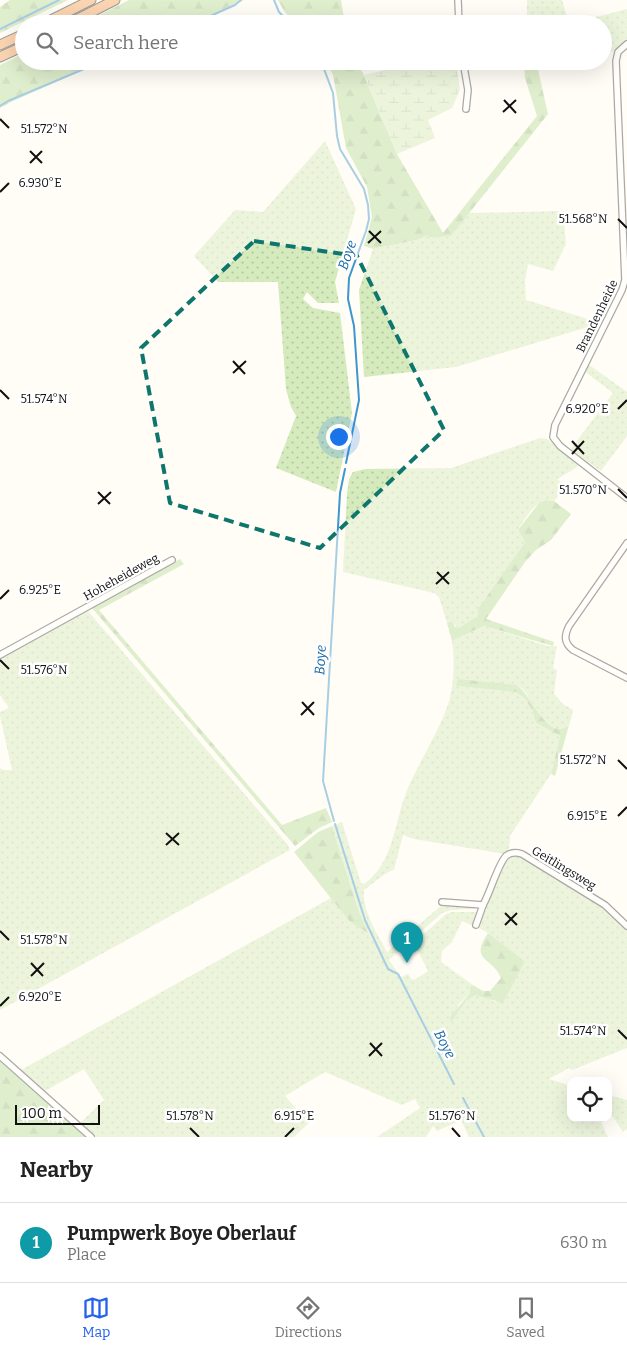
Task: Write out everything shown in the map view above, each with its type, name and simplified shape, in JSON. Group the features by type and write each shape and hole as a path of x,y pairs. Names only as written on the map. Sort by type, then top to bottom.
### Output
{"highway":[{"path":"62,15 91,0"},
{"path":"86,15 115,0"},
{"path":"0,44 15,38"},
{"path":"0,57 15,50"}],"street":[{"path":"458,0 459,15"},
{"name":"Brandenheide","path":"627,44 618,52 616,61 626,277 622,290 555,425 553,436 560,446 627,498"},
{"path":"464,70 468,90 466,109"},
{"path":"627,543 569,626 565,638 573,650 627,678"},
{"name":"Hoheheideweg","path":"0,655 172,560"},
{"name":"Geitlingsweg","path":"476,925 502,861 508,855 517,853 522,854 605,905 627,926"},
{"path":"442,902 484,905"},
{"path":"0,1056 91,1137"}],"highlighted area":[{"path":"254,241 357,256 444,430 320,548 170,503 141,348"}],"green space":[{"path":"10,0 68,0 37,15 15,15 15,26 0,33 0,7"},
{"path":"129,0 244,0 210,15 100,15"},
{"path":"278,0 341,0 344,15 287,15"},
{"path":"527,0 562,0 566,15 527,15"},
{"path":"627,9 627,39 612,52 612,15 604,15"},
{"path":"15,58 15,70 83,70 0,108 0,65"},
{"path":"330,70 361,70 397,154 443,233 537,116 525,78 525,70 538,70 548,114 451,236 433,238 426,236 417,240 373,249 364,246 372,217 367,187 346,148"},
{"path":"385,70 457,70 460,90 452,108 428,120 435,138 397,154 364,75"},
{"path":"325,141 356,209 335,282 339,303 318,303 307,292 303,299 313,308 340,313 352,413 336,492 276,468 296,416 291,407 286,389 278,282 218,282 194,256 235,210 263,212"},
{"path":"563,211 566,244 553,271 528,264 525,281 526,300 601,323 456,367 364,377 359,290 373,249 417,240 426,236 433,238 451,236 469,213"},
{"path":"588,364 627,392 627,436 601,471 570,450 613,393 584,371"},
{"path":"540,438 547,439 579,464 576,468 557,479 566,486 554,501 548,500 538,504 524,520 518,530 525,542 479,609 478,616 463,627 457,628 452,621 447,623 439,597 434,593 343,572 347,494 349,479 353,472 365,469 451,468"},
{"path":"546,500 554,501 571,514 551,540 536,550 525,562 486,619 554,642 553,646 484,626 452,641 447,623 452,621 455,627 459,628 478,616 478,609 525,542 518,530 539,503"},
{"path":"180,559 184,564 99,610 282,825 326,808 332,822 319,828 295,846 92,608"},
{"path":"88,611 288,845 290,850 0,1010 0,768 12,770 0,716 0,712 9,708 0,695 0,659"},
{"path":"484,626 548,646 557,646 553,668 557,670 554,694 563,704 573,710 571,720 564,730 557,730 544,719 524,691 516,685 456,686 516,692 525,699 532,710 536,723 560,736 551,774 510,836 509,849 505,854 414,839 403,835 394,870 383,875 364,890 365,906 387,952 443,904 475,906 472,909 451,910 442,913 389,960 401,977 408,974 412,980 416,979 428,971 414,943 446,914 452,912 479,912 473,926 462,921 452,942 442,951 441,962 473,985 470,988 470,993 459,1004 451,1023 471,996 480,995 495,1002 525,961 477,927 496,879 511,856 522,857 533,863 554,878 587,895 615,917 627,929 627,1048 572,1070 569,1068 549,1079 567,1085 567,1122 601,1122 608,1137 469,1137 461,1120 437,1131 433,1126 426,1137 377,1137 420,1108 415,1099 402,1105 325,1072 285,1096 309,1123 294,1137 96,1137 80,1123 104,1100 84,1069 45,1091 21,1070 331,898 350,922 367,932 332,826 342,822 361,883 364,884 374,875 388,852 403,800 436,732 450,698 454,655 452,641"},
{"path":"458,679 516,685 528,697 547,723 554,728 561,729 569,725 555,776 551,774 560,736 536,723 532,710 525,699 516,692 456,686"},
{"path":"332,826 358,909 368,933 350,922 294,852 318,832"},
{"path":"488,933 525,961 503,1003 475,995 466,1001 451,1023 450,1017 470,993 470,987 473,985 483,991 490,991 501,978 493,966 481,954 483,942"},
{"path":"0,1058 89,1137 0,1137"},
{"path":"612,1096 627,1100 627,1129 623,1132 613,1117"}],"waterway":[{"path":"28,15 59,0"},
{"path":"212,15 235,5 241,0"},
{"name":"Boye","path":"274,0 282,15"},
{"path":"0,29 15,22"},
{"path":"0,106 82,70"},
{"name":"Boye","path":"324,70 333,93 340,149 364,189 369,219 349,278 348,299 354,326 359,400 346,463"},
{"name":"Boye","path":"334,821 323,781 340,493 345,469"},
{"name":"Boye","path":"335,824 365,920 388,969 398,974 454,1084"},
{"name":"Boye","path":"463,1098 484,1137"}],"place":[{"name":"Pumpwerk Boye Oberlauf","path":"407,963"}]}
